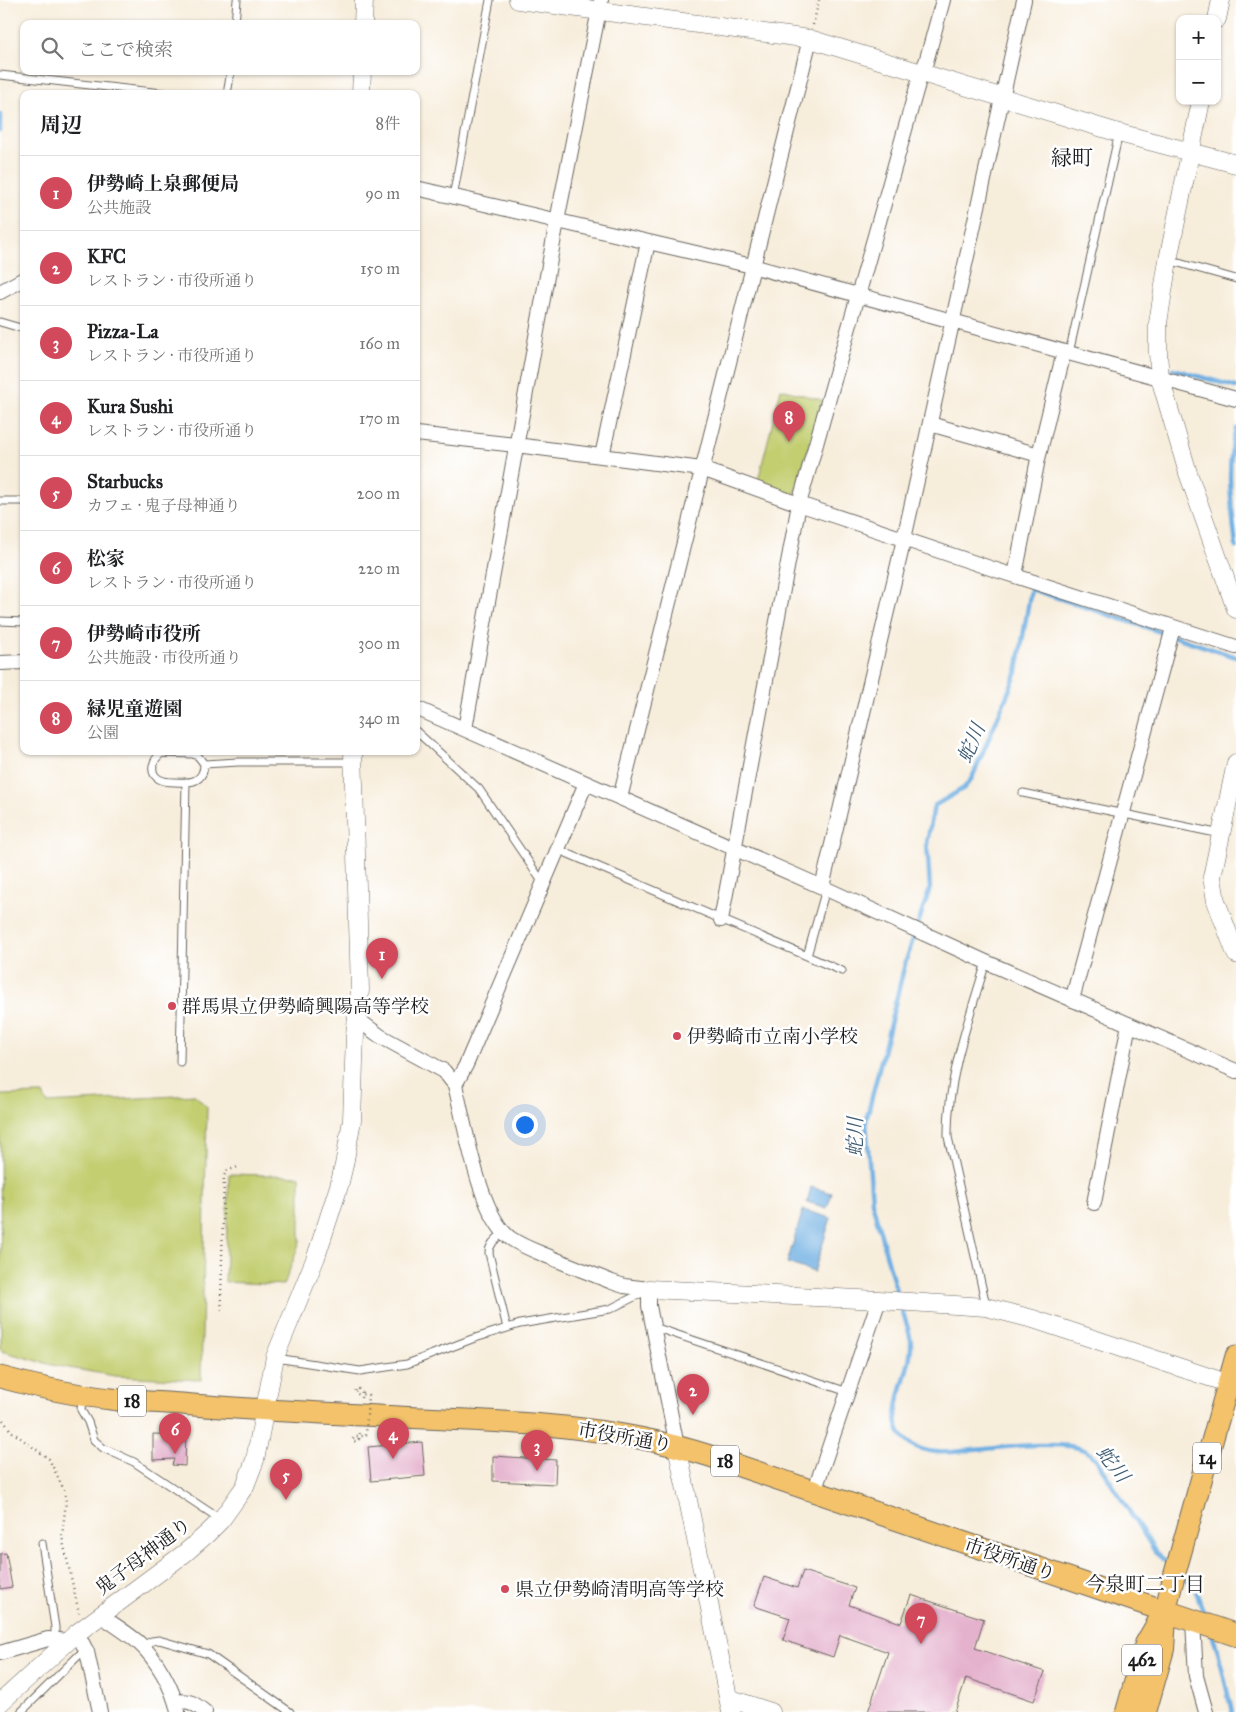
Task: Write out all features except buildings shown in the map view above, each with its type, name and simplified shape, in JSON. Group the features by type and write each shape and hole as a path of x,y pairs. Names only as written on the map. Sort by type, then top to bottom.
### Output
{"highway":[{"path":"1165,1611 1228,1633"},
{"name":"462","path":"1127,1712 1146,1644 1165,1611"},
{"name":"462","path":"1145,1712 1163,1649 1165,1611"}],"main road":[{"name":"14","path":"1165,1611 1232,1384 1236,1356"},
{"name":"市役所通り","path":"0,1377 42,1388 113,1400 265,1411 549,1424 609,1432 677,1446 1165,1611"}],"street":[{"path":"363,20 364,0"},
{"path":"518,0 600,6 810,39 1119,133 1236,164"},
{"path":"721,920 799,504 921,73 926,62 942,0"},
{"path":"824,888 1024,0"},
{"path":"1218,15 1221,0"},
{"path":"465,729 557,221 600,6"},
{"path":"620,798 810,39"},
{"path":"361,90 362,75"},
{"path":"1200,105 1168,260 1158,323 1160,378 1188,473 1236,609"},
{"path":"420,189 752,266 1236,399"},
{"path":"602,456 648,242"},
{"path":"0,292 20,281"},
{"path":"1016,575 1039,455 1066,352"},
{"path":"930,424 1039,455"},
{"path":"420,434 702,469 799,504 1173,628 1236,647"},
{"path":"1072,1000 1173,628"},
{"path":"0,662 20,662"},
{"path":"420,710 824,888 986,962 1236,1071"},
{"name":"鬼子母神通り","path":"0,1703 70,1633 100,1615 192,1548 221,1520 245,1486 251,1472 260,1444 275,1357 316,1257 344,1165 352,1120 360,990 353,757"},
{"path":"1236,763 1212,877 1216,900 1236,954"},
{"path":"455,1086 466,1065 586,784"},
{"path":"357,1019 380,1036 444,1071 455,1086 473,1159 492,1217 504,1232 524,1246 624,1286 650,1289 884,1300 986,1308 1033,1319 1232,1384"},
{"path":"1094,1203 1129,1024"},
{"path":"650,1289 649,1306 653,1329 730,1705 771,1712"},
{"path":"814,1492 848,1392 884,1300"},
{"path":"100,1615 142,1646 166,1679 177,1707 188,1701 194,1703 205,1712"},
{"path":"1195,1622 1196,1676 1206,1712"},
{"path":"0,1654 70,1633 86,1652 100,1712"}],"lane":[{"path":"235,20 237,0"},
{"path":"454,197 490,0"},
{"path":"0,75 111,90"},
{"path":"228,90 230,75"},
{"path":"1066,352 1119,133"},
{"path":"1168,260 1236,279"},
{"path":"0,322 20,328"},
{"path":"0,501 20,501"},
{"path":"0,622 20,622"},
{"path":"420,735 479,789 543,883"},
{"path":"160,755 153,763 154,772 160,779 164,781 186,782 195,781 204,769 204,764 198,756 195,755"},
{"path":"204,764 353,757"},
{"path":"180,1062 186,782"},
{"path":"1023,793 1221,834"},
{"path":"557,849 842,971"},
{"path":"807,956 824,888"},
{"path":"986,962 960,1051 947,1117 948,1137 986,1308"},
{"path":"504,1232 489,1248 489,1253 508,1328"},
{"path":"275,1357 360,1371 407,1364 520,1324 610,1309 650,1289"},
{"path":"653,1329 848,1392"},
{"path":"82,1396 81,1410 88,1422 94,1440 103,1448 134,1462 221,1520"},
{"path":"42,1543 55,1627 70,1633"},
{"path":"142,1646 152,1640 159,1640 208,1654 290,1712"},
{"path":"21,1712 79,1656 86,1652"}],"path":[{"path":"810,39 819,0"},
{"path":"222,1310 224,1177 226,1171 238,1167"},
{"path":"360,1432 359,1440 356,1442 352,1440 356,1436 366,1436 368,1395 358,1394 355,1392 357,1388 362,1392 361,1398"},
{"path":"0,1416 11,1431 49,1459 64,1490 66,1500 62,1537 70,1633"}],"green space":[{"path":"781,389 822,400 795,494 792,495 757,484"},
{"path":"43,1094 47,1103 195,1095 207,1107 201,1380 115,1376 52,1365 1,1351 0,1095"},
{"path":"229,1174 300,1176 300,1242 284,1285 225,1282"}],"water":[{"path":"811,1187 832,1193 827,1208 807,1202"},
{"path":"803,1210 831,1218 814,1272 787,1263"}],"waterway":[{"path":"0,114 0,131"},
{"name":"蛇川","path":"1173,369 1236,387"},
{"name":"蛇川","path":"1236,429 1230,473 1236,547"},
{"name":"蛇川","path":"898,1298 872,1202 866,1121 905,964 930,888 927,843 934,806 964,788 972,778 1017,672 1031,589 1236,657"},
{"name":"蛇川","path":"900,1305 911,1340 910,1357 896,1412 897,1424 901,1435 911,1444 923,1450 936,1452 1043,1445 1060,1445 1084,1450 1096,1459 1156,1553 1171,1566"},
{"name":"蛇川","path":"1180,1574 1194,1586 1205,1616"},
{"name":"蛇川","path":"1212,1635 1218,1651 1232,1712"}],"place":[{"name":"緑児童遊園","path":"789,442"},
{"name":"伊勢崎上泉郵便局","path":"382,979"},
{"name":"群馬県立伊勢崎興陽高等学校","path":"172,1006"},
{"name":"伊勢崎市立南小学校","path":"677,1036"},
{"name":"KFC","path":"693,1415"},
{"name":"松家","path":"175,1454"},
{"name":"Kura Sushi","path":"393,1459"},
{"name":"Pizza-La","path":"537,1471"},
{"name":"Starbucks","path":"286,1500"},
{"name":"県立伊勢崎清明高等学校","path":"505,1589"},
{"name":"伊勢崎市役所","path":"921,1644"}],"district":[{"name":"緑町","path":"1072,158"},
{"name":"今泉町二丁目","path":"1145,1584"}]}
